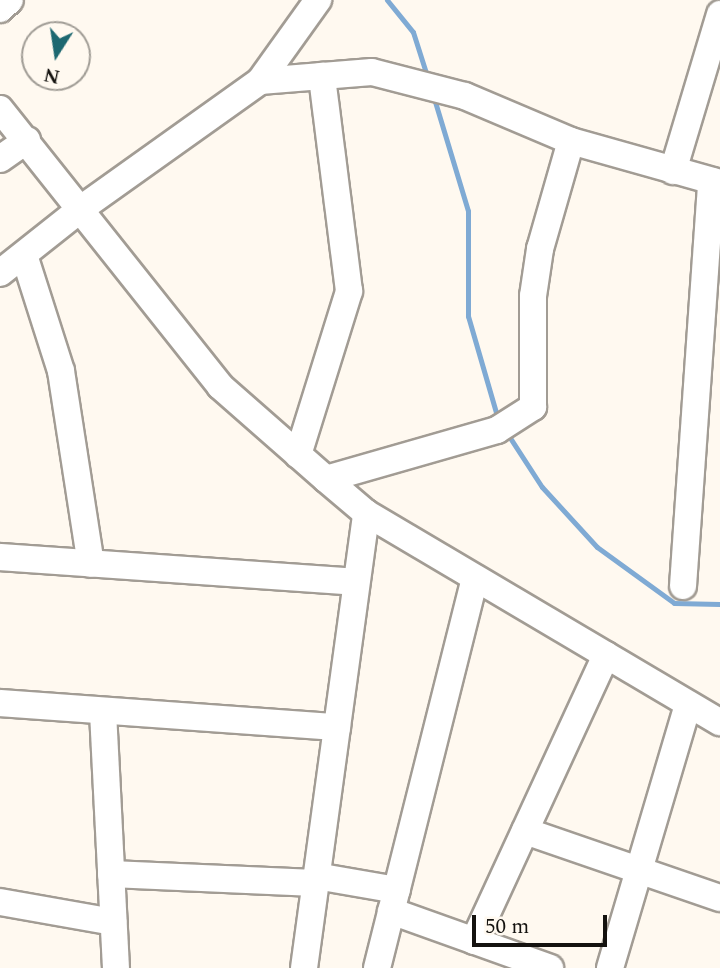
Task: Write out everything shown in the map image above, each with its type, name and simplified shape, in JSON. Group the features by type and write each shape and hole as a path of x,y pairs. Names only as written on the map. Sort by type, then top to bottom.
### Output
{"street":[{"path":"0,9 10,0"},
{"path":"0,273 82,208 260,81 318,0"},
{"path":"674,171 720,14"},
{"path":"260,81 384,75 466,96 571,141 715,182 682,586"},
{"path":"298,455 349,292 322,76"},
{"path":"0,109 82,208 220,386 326,479 366,513 720,722"},
{"path":"0,159 27,139"},
{"path":"326,479 502,426 533,407 533,296 540,248 571,141"},
{"path":"24,255 61,371 91,564"},
{"path":"304,968 366,513"},
{"path":"0,558 356,582"},
{"path":"377,968 475,578"},
{"path":"474,941 606,655"},
{"path":"0,703 337,727"},
{"path":"610,968 688,705"},
{"path":"103,712 116,968"},
{"path":"525,831 720,898"},
{"path":"111,874 316,880 394,900 474,941 550,968"},
{"path":"0,902 113,922"}],"waterway":[{"path":"387,0 413,32 428,79"},
{"path":"433,95 468,211 468,316 498,419"},
{"path":"507,433 542,487 597,547 674,603 720,604"}]}
